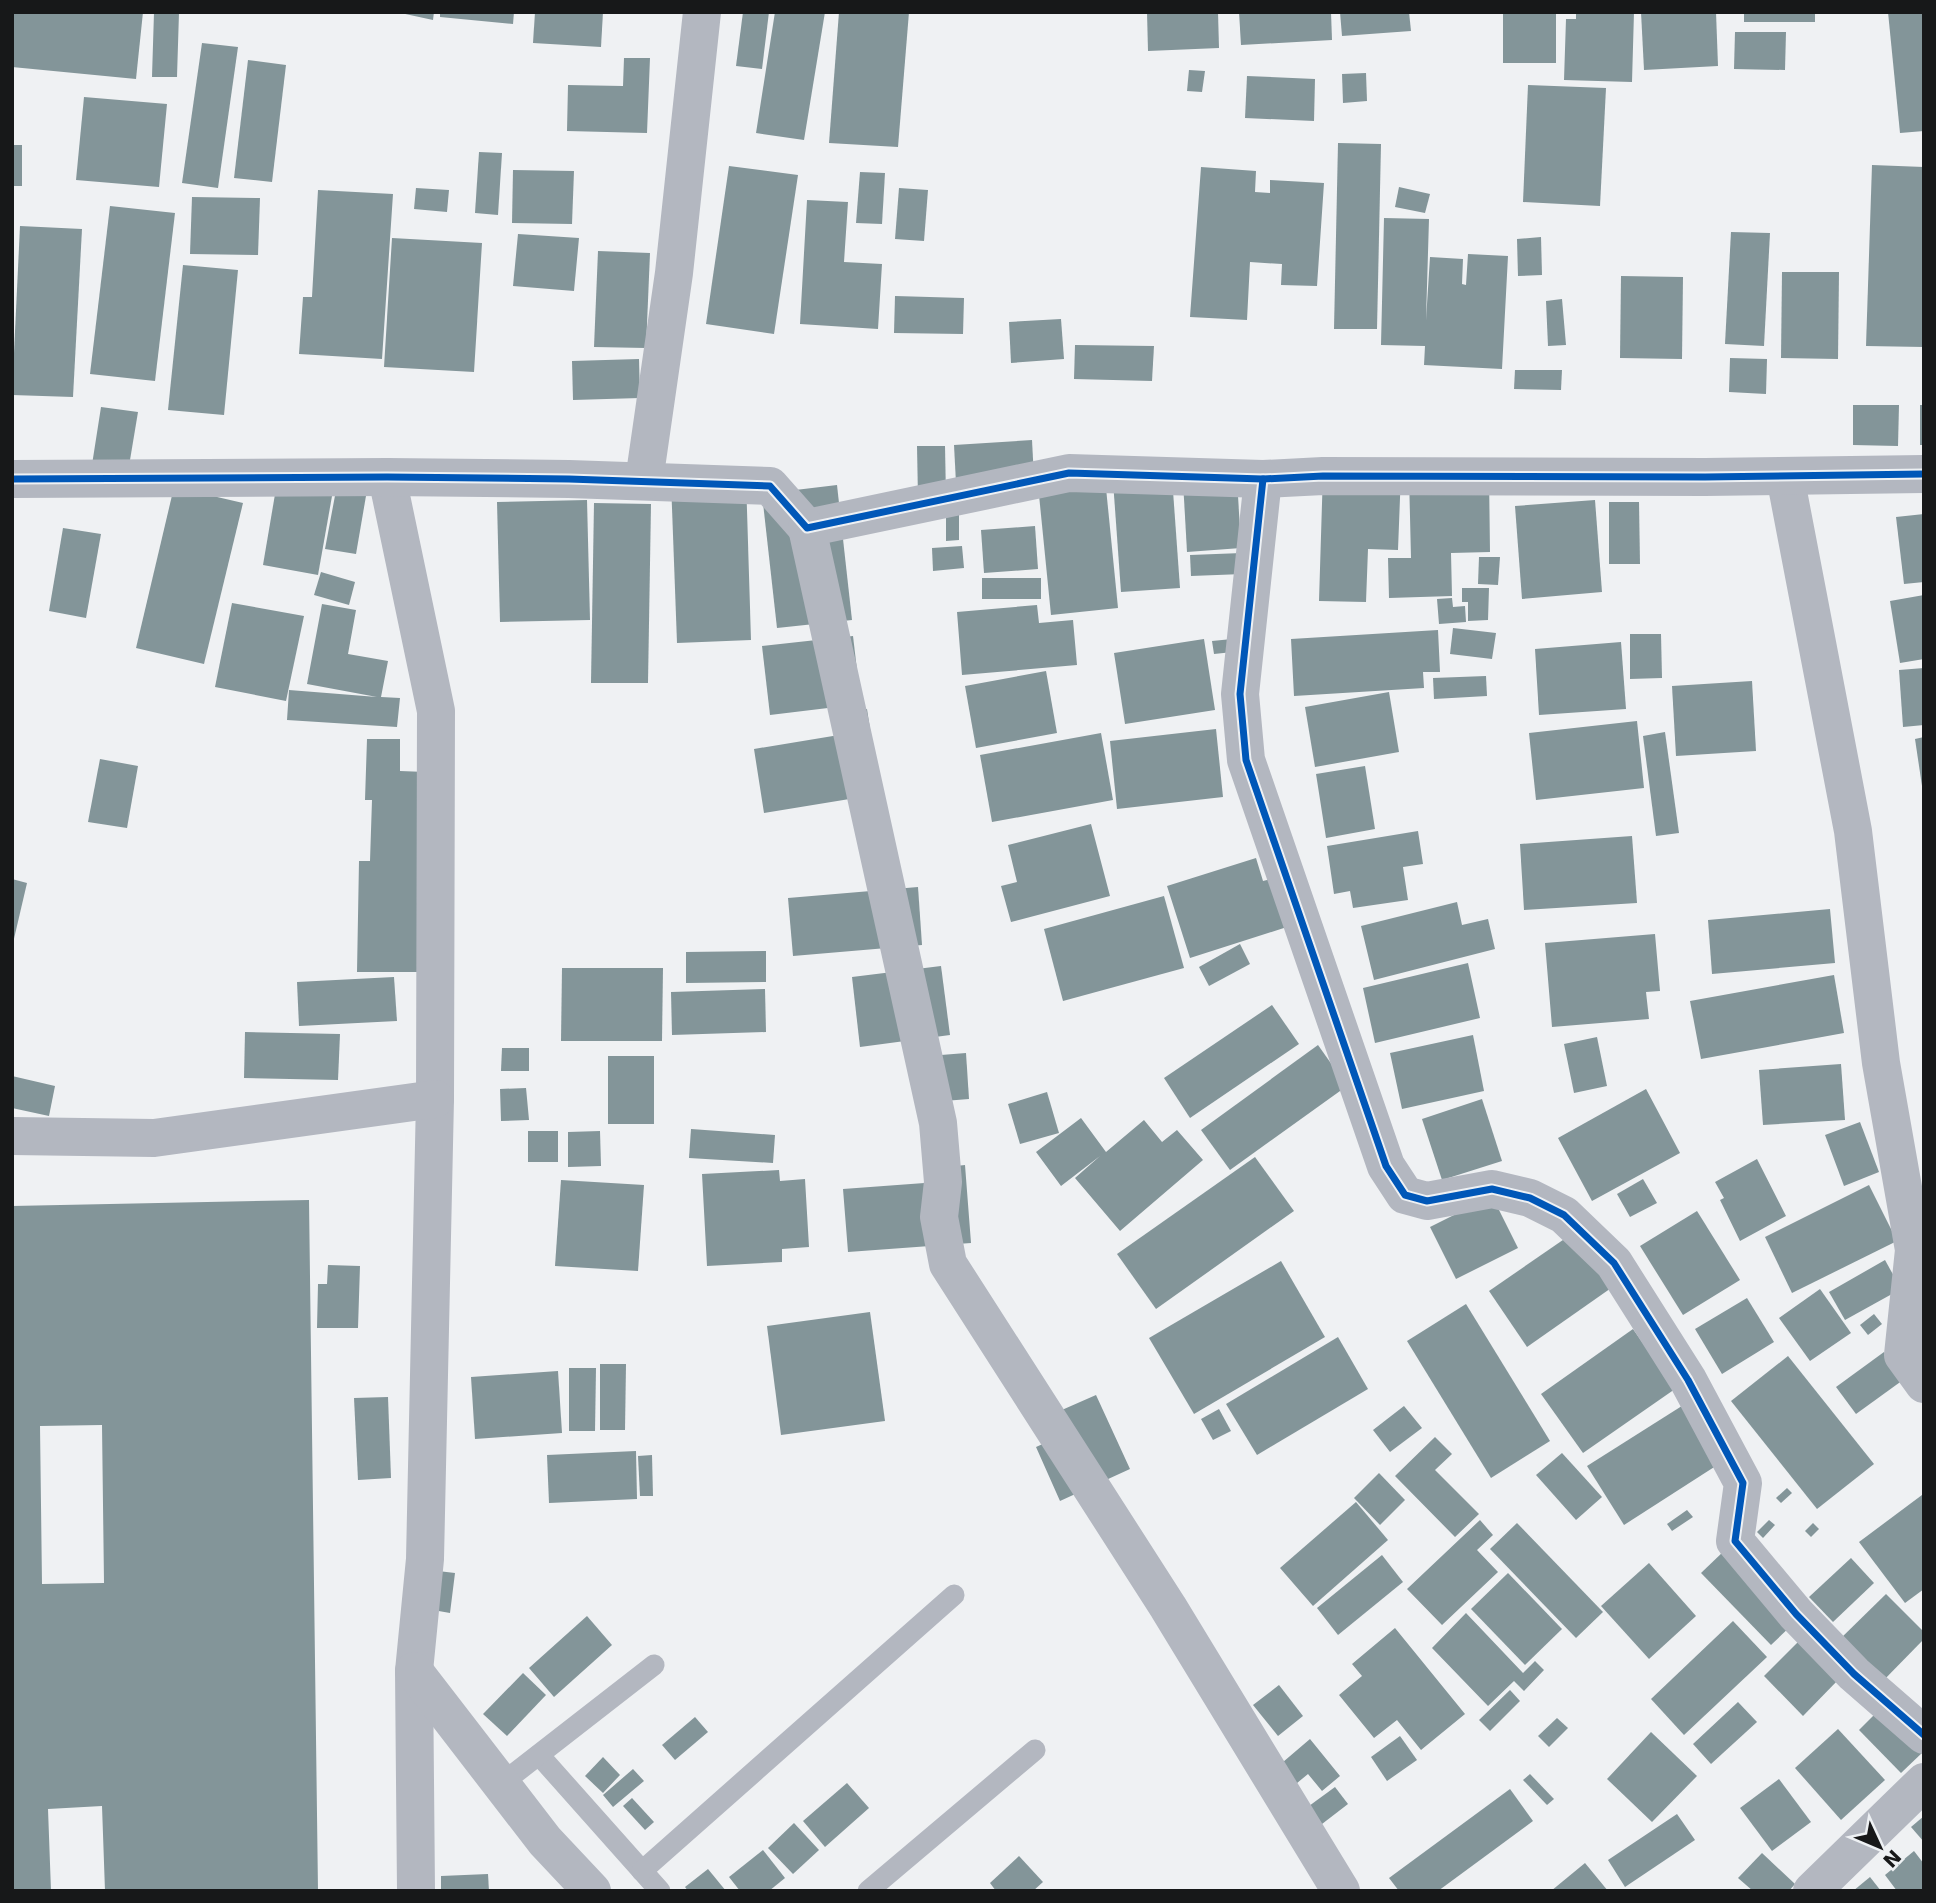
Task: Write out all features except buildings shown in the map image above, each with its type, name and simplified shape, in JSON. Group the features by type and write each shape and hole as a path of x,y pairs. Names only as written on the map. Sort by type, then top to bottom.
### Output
{"street":[{"path":"644,481 674,273 702,12"},
{"path":"807,528 1069,473 1263,479 1323,476 1924,474"},
{"path":"1785,476 1853,831 1881,1063 1914,1250 1903,1355 1924,1384"},
{"path":"387,477 436,711 435,1100 425,1559 414,1671 416,1891"},
{"path":"12,479 387,477 770,486 807,528 938,1123 943,1182 939,1217 948,1264 1160,1595 1341,1891"},
{"path":"1263,479 1240,694 1246,760 1386,1166 1405,1195 1427,1201 1492,1189 1530,1198 1563,1215 1614,1263 1688,1380 1742,1483 1735,1541 1796,1615 1854,1674 1924,1735"},
{"path":"12,1136 154,1138 435,1100"},
{"path":"414,1671 545,1841 592,1891"},
{"path":"1812,1891 1924,1782"}],"lane":[{"path":"642,1871 954,1595"},
{"path":"501,1784 654,1665"},
{"path":"868,1891 1035,1751"},
{"path":"539,1755 660,1891"}],"cycle path":[{"path":"12,479 387,477 569,479 770,486 807,528 1069,473 1263,479 1323,476 1705,477 1924,474"},
{"path":"1263,479 1240,694 1246,760 1386,1166 1405,1195 1427,1201 1492,1189 1530,1198 1564,1215 1614,1263 1688,1380 1743,1483 1735,1541 1796,1614 1854,1674 1924,1735"}]}
